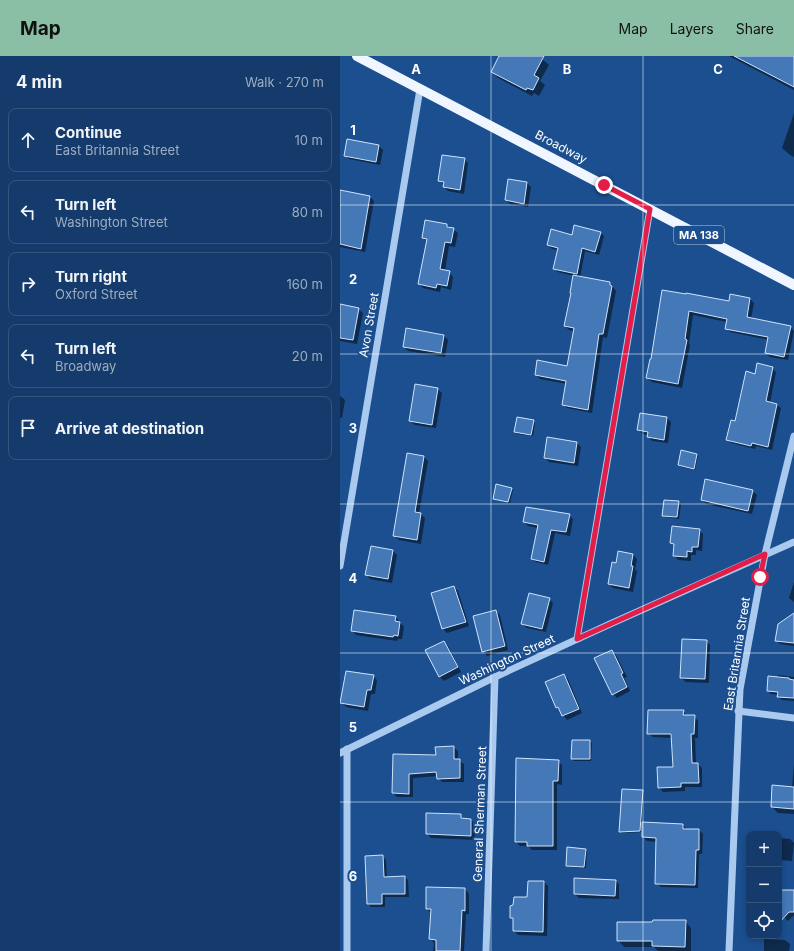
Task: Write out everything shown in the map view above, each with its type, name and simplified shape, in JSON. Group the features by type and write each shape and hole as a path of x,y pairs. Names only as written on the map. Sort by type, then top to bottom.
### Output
{"main road":[{"name":"Broadway","path":"357,56 794,285"}],"street":[{"name":"Avon Street","path":"340,566 420,89"},
{"path":"577,639 650,209"},
{"name":"East Britannia Street","path":"729,951 740,689 765,554 794,436"},
{"name":"Washington Street","path":"343,751 577,639 794,542"},
{"name":"General Sherman Street","path":"486,951 495,677"},
{"path":"738,711 794,718"},
{"path":"343,751 347,951"}],"building":[{"path":"499,56 544,56 534,75 539,78 533,90 527,88 526,90 491,72"},
{"path":"734,56 794,56 794,87"},
{"path":"347,139 379,145 376,162 344,156"},
{"path":"442,155 465,158 460,190 443,187 444,182 438,181"},
{"path":"508,179 527,182 524,204 505,200"},
{"path":"340,190 370,196 361,249 340,244"},
{"path":"425,220 447,224 447,227 454,228 451,243 445,242 440,269 450,271 447,286 437,284 436,288 418,284 427,239 422,238"},
{"path":"574,225 601,232 595,252 582,248 577,274 553,269 558,248 547,245 551,229 572,235"},
{"path":"573,275 610,282 610,285 612,286 603,334 599,334 588,410 562,405 566,381 535,375 537,360 567,366 574,328 564,326"},
{"path":"662,290 729,301 730,294 750,298 747,317 791,326 784,357 765,353 768,337 725,329 727,319 689,311 685,339 687,340 678,384 646,378 651,359"},
{"path":"340,304 359,308 353,340 340,338"},
{"path":"406,328 444,335 441,353 403,347"},
{"path":"757,363 773,367 766,401 777,404 768,447 752,443 751,446 726,440 731,420 735,421 746,371 755,374"},
{"path":"415,384 438,388 432,425 409,421"},
{"path":"640,413 667,417 664,440 647,437 648,432 637,430"},
{"path":"517,417 534,420 531,435 514,432"},
{"path":"547,437 577,442 574,463 544,458"},
{"path":"681,450 697,454 694,469 678,465"},
{"path":"407,453 424,456 415,512 421,513 417,540 393,536"},
{"path":"705,479 753,490 748,511 701,500"},
{"path":"496,484 512,488 508,502 493,499"},
{"path":"664,500 679,501 677,517 662,516"},
{"path":"526,507 570,514 566,532 551,530 544,562 531,559 538,525 523,522"},
{"path":"672,526 700,529 698,547 692,547 692,552 687,551 687,557 673,556 674,544 670,543"},
{"path":"371,546 393,550 388,579 365,575"},
{"path":"618,551 633,554 631,566 633,566 629,588 608,584 612,562 616,563"},
{"path":"454,586 466,622 442,629 431,593"},
{"path":"529,593 550,598 542,629 521,624"},
{"path":"354,610 396,616 395,621 400,622 398,636 394,635 393,637 351,631"},
{"path":"496,610 505,646 482,652 473,616"},
{"path":"794,613 794,643 775,641 778,624"},
{"path":"682,639 707,640 705,679 680,678"},
{"path":"444,641 458,667 439,677 425,650"},
{"path":"612,650 623,673 621,674 627,687 612,695 594,658"},
{"path":"346,671 374,675 371,690 367,690 364,707 340,703"},
{"path":"564,674 579,709 562,716 558,707 556,708 545,682"},
{"path":"768,676 789,678 794,680 794,698 777,697 778,692 767,691"},
{"path":"648,710 684,710 683,715 695,715 694,734 691,734 692,763 698,763 699,783 681,783 681,787 658,788 657,767 673,767 671,734 647,734"},
{"path":"572,740 590,740 590,759 571,759"},
{"path":"454,746 454,759 460,759 460,778 437,779 436,772 409,774 409,794 392,793 393,754 436,755 435,747"},
{"path":"516,758 559,760 558,781 553,781 553,846 527,846 527,842 515,842"},
{"path":"772,785 794,787 794,809 771,807"},
{"path":"622,789 643,790 640,831 619,832"},
{"path":"426,813 461,814 461,818 471,819 471,836 426,834"},
{"path":"642,822 683,824 683,829 699,829 699,850 696,850 695,885 655,884 656,838 642,837"},
{"path":"567,847 586,849 584,867 566,866"},
{"path":"383,855 384,877 405,876 405,894 382,894 382,904 367,904 365,856"},
{"path":"574,878 616,880 615,896 574,894"},
{"path":"528,881 544,881 543,932 513,931 513,918 510,918 510,906 513,905 514,897 527,897"},
{"path":"426,887 465,888 465,911 462,910 460,951 436,951 436,940 429,939 431,909 426,909"},
{"path":"782,890 794,890 794,912 789,912 782,920"},
{"path":"653,920 686,920 685,947 652,946 652,941 617,941 617,922 652,922"}],"route":[{"path":"604,185 650,209 577,639 765,554 760,577"}]}
